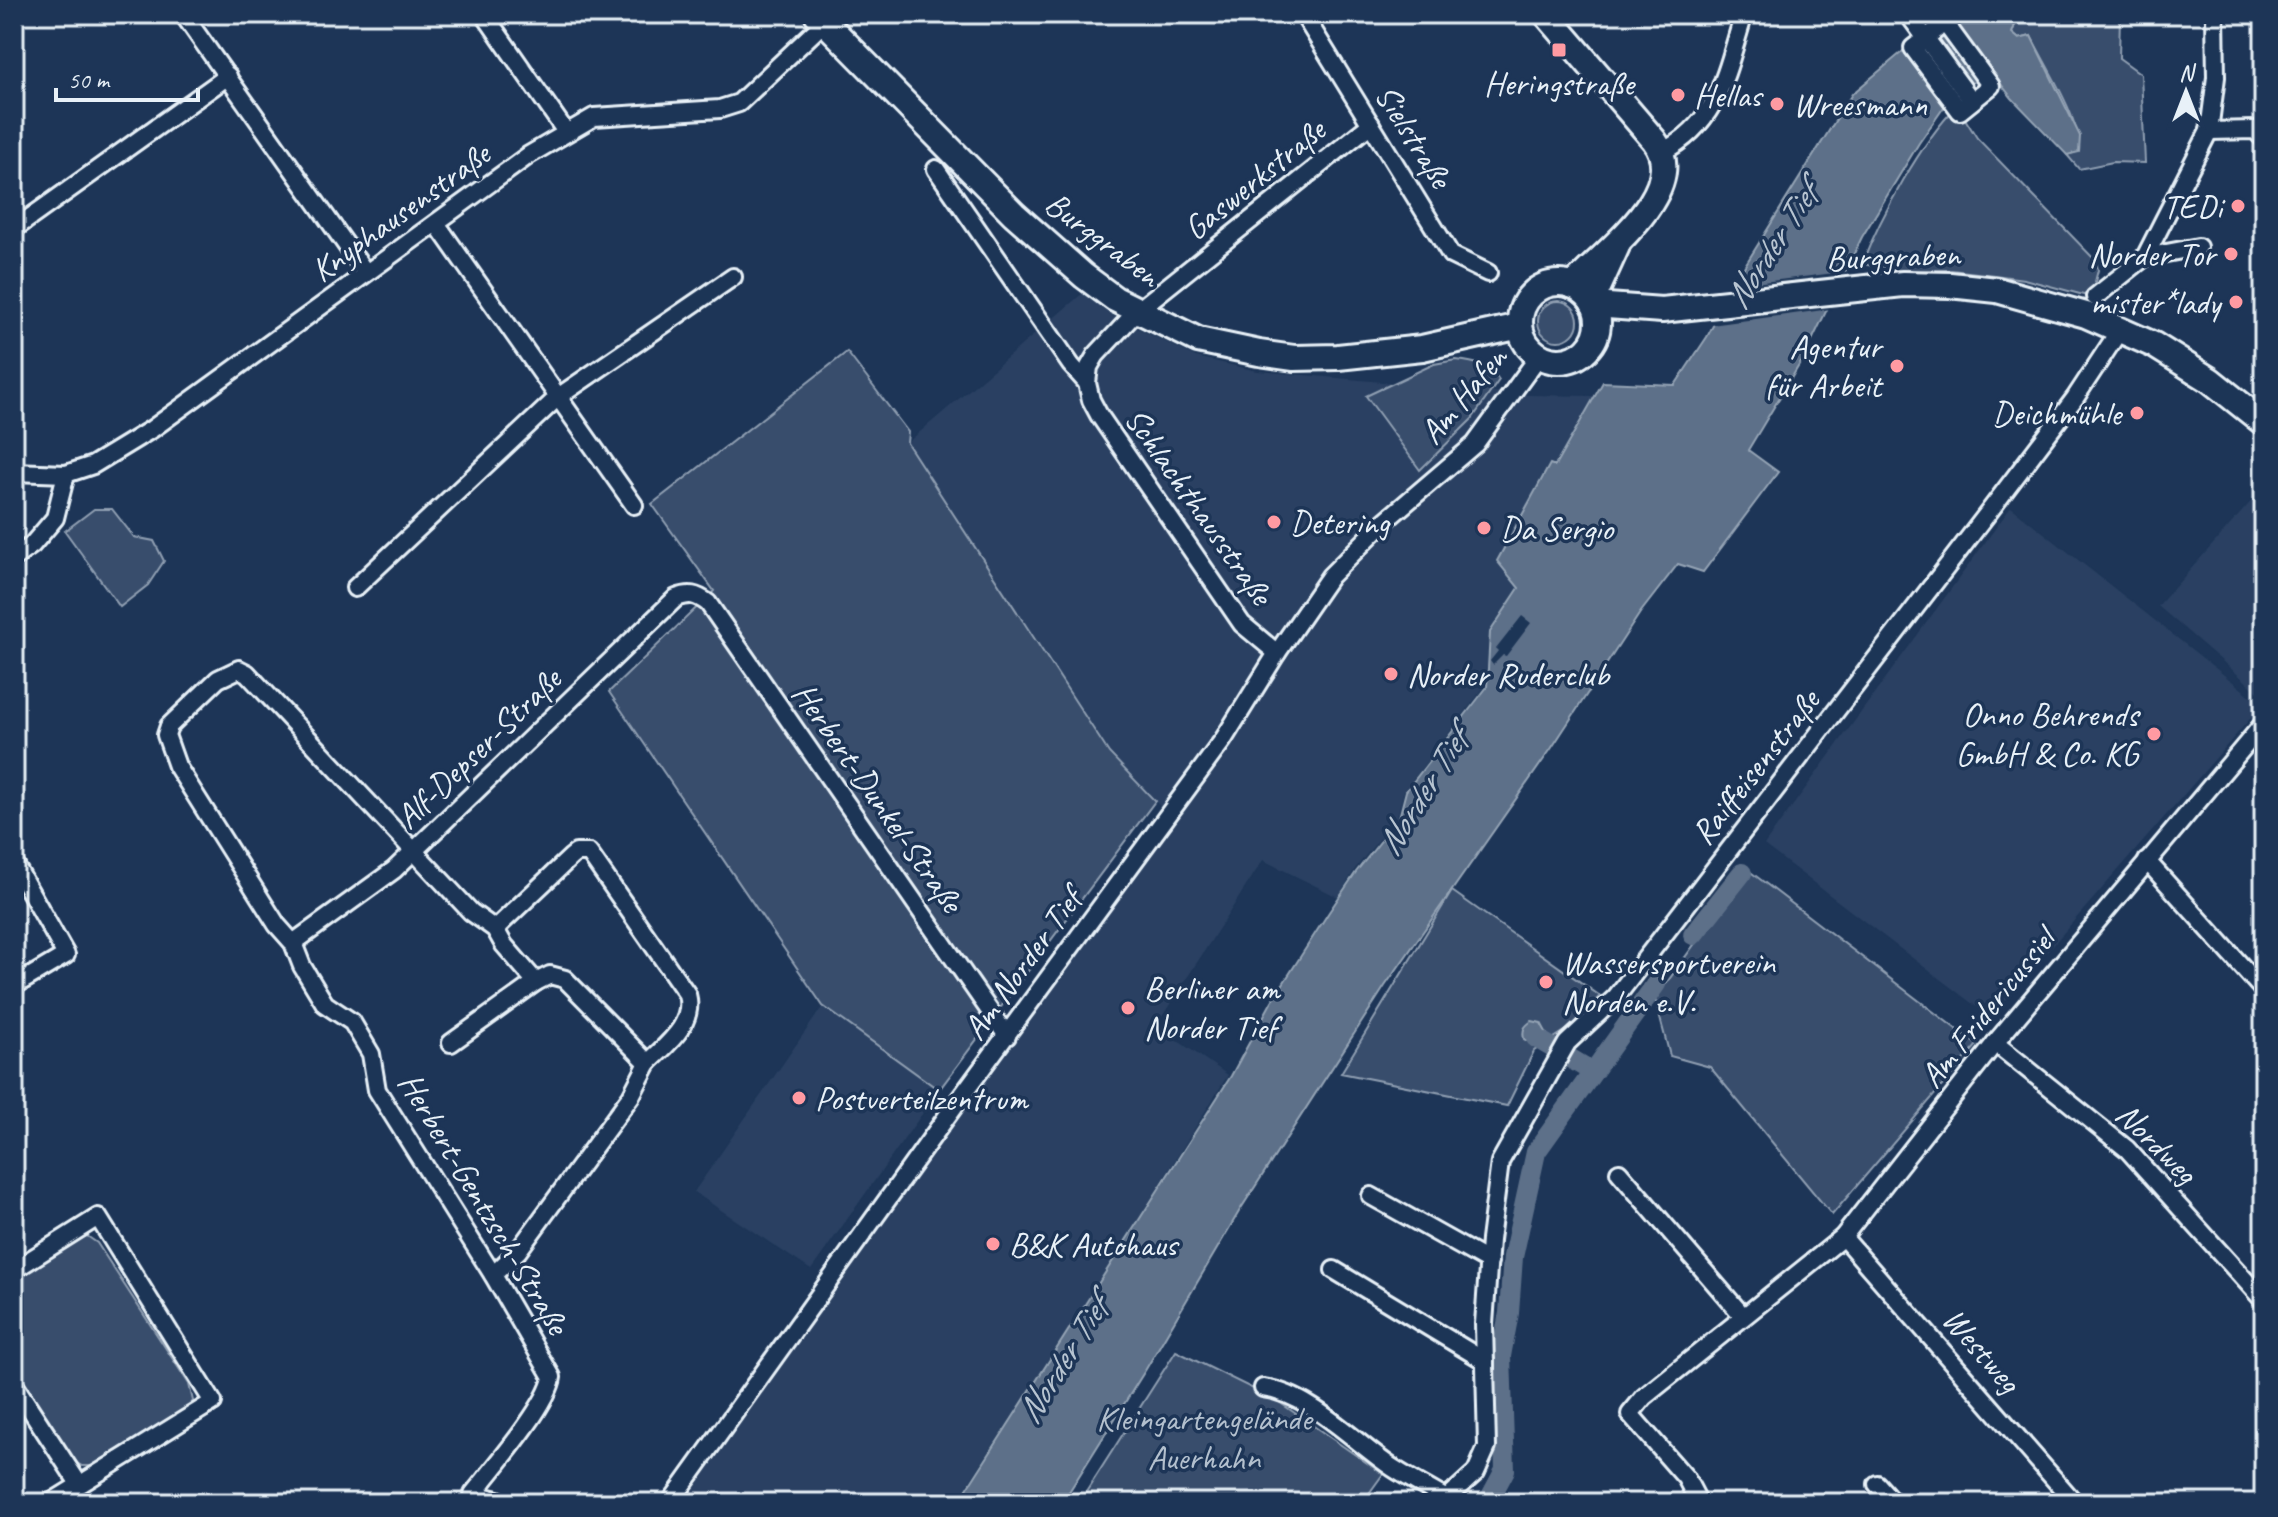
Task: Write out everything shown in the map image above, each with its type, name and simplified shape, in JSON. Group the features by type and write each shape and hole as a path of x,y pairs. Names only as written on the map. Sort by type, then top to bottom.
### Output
{"main road":[{"path":"1520,326 1529,347 1539,356 1553,361 1569,360 1593,342 1589,305 1616,248 1661,187 1665,167 1662,152 1654,140 1546,14"},
{"name":"Burggraben","path":"825,17 1014,214 1084,276 1115,299 1198,340 1294,358 1422,348 1520,326 1523,306 1531,294 1544,286 1558,283 1617,325 1652,309 1710,306 1865,286 1950,285 1997,290 2121,328 2180,360 2264,423"},
{"path":"1616,248 1627,294 1652,309"}],"street":[{"path":"484,14 566,132"},
{"name":"Sielstraße","path":"1303,14 1451,255 1488,273"},
{"path":"1662,152 1686,139 1709,110 1720,90 1744,14"},
{"path":"1908,14 1925,39 1972,101 1991,86 1945,23 1925,39"},
{"path":"2095,297 2145,257 2209,131 2216,77 2215,14"},
{"path":"190,16 228,76 366,273"},
{"name":"Knyphausenstraße","path":"14,472 66,474 93,465 152,429 529,155 594,117 720,109 739,103 825,17"},
{"path":"14,229 228,76"},
{"name":"Gaswerkstraße","path":"1137,311 1371,124"},
{"path":"2209,131 2255,130 2264,139"},
{"name":"Schlachthausstraße","path":"936,169 1071,365 1087,383"},
{"path":"436,223 634,505"},
{"path":"2145,257 2198,247"},
{"path":"355,588 558,397 733,277"},
{"name":"Schlachthausstraße","path":"1137,311 1096,355 1089,367 1087,383 1091,400 1242,624 1277,653"},
{"name":"Raiffeisenstraße","path":"1263,1388 1279,1390 1294,1397 1444,1501 1476,1472 1487,1447 1484,1324 1500,1162 1555,1062 1567,1043 1616,997 1997,502 2075,398 2121,328"},
{"name":"Am Hafen","path":"1277,653 1330,576 1385,521 1475,444 1539,356"},
{"path":"14,558 32,545 55,518 66,474"},
{"name":"Alf-Depser-Straße","path":"293,943 394,870 676,598 687,594 698,595"},
{"name":"Herbert-Dunkel-Straße","path":"698,595 708,603 1007,1036"},
{"name":"Am Norder Tief","path":"670,1503 1223,740 1277,653"},
{"name":"Herbert-Gentzsch-Straße","path":"415,851 247,673 239,669 218,679 169,726 166,735 177,766 277,925 293,943 302,966 325,1004 352,1022 371,1054 377,1090 493,1275 552,1377 551,1386 473,1494 500,1503"},
{"name":"Am Fridericussiel","path":"1699,1503 1686,1478 1630,1414 1644,1397 1843,1237 1995,1043 2264,723"},
{"path":"415,851 471,912 495,929 504,945 536,982"},
{"path":"493,1275 518,1251 631,1096 648,1063 686,1022 690,1006 687,994 589,853 583,851 571,857 495,929"},
{"path":"2147,861 2264,991"},
{"path":"14,863 66,955 14,986"},
{"path":"451,1043 550,975 565,979 648,1063"},
{"name":"Nordweg","path":"1995,1043 2127,1149 2264,1301"},
{"path":"1619,1172 1743,1316"},
{"path":"1371,1196 1489,1262"},
{"path":"14,1270 98,1217 213,1402 50,1503"},
{"name":"Westweg","path":"1843,1237 2075,1503"},
{"path":"1334,1270 1485,1361"},
{"path":"14,1384 79,1484"},
{"path":"1877,1484 1894,1503"}],"shaded area":[{"path":"1083,293 1113,316 1196,357 1257,371 1529,395 1594,396 1554,466 1550,464 1496,561 1518,588 1490,632 1489,674 1485,686 1404,791 1397,817 1355,869 1338,897 1263,860 1156,1026 1228,1075 956,1503 681,1503 1174,821 1110,753 979,562 907,443"},
{"path":"2264,487 2264,697 2158,606"},
{"path":"2011,507 2262,705 1990,1017 1764,845"},
{"path":"823,1006 939,1090 811,1270 694,1192"}],"green space":[{"path":"2019,14 2120,14 2119,58 2141,74 2145,163 2113,162 2079,169 2067,155 2079,151 2074,124 2031,36 2019,39 2012,33"},
{"path":"1957,106 1977,138 2096,261 2098,270 2091,297 2024,279 1951,270 1903,271 1862,264 1903,180 1943,121"},
{"path":"1558,301 1572,307 1578,321 1572,335 1558,341 1544,335 1538,321 1544,307"},
{"path":"847,352 908,432 907,443 1109,753 1155,801 939,1090 823,1006 609,692 714,591 652,504"},
{"path":"1456,360 1486,367 1499,380 1472,419 1420,470 1366,396 1434,364"},
{"path":"94,509 112,509 134,537 154,541 164,561 148,585 120,607 65,531"},
{"path":"1748,870 1977,1045 1832,1215 1710,1067 1670,1056 1655,999"},
{"path":"1452,891 1600,996 1571,1027 1534,1051 1507,1106 1341,1073"},
{"path":"87,1236 97,1243 189,1384 193,1401 188,1408 93,1466 82,1466 70,1459 14,1365 14,1279 74,1239"},
{"name":"Kleingartengelände Auerhahn","path":"1176,1351 1276,1400 1383,1474 1362,1503 1079,1503"}],"water":[{"name":"Norder Tief","path":"1954,14 2019,14 2012,33 2019,39 2031,36 2080,136 2079,152 2067,155 2012,98 1989,69 1944,107 1862,237 1804,357 1748,450 1778,472 1703,572 1678,564 1640,613 1551,749 1385,986 1240,1210 1062,1503 958,1503 1231,1076 1272,1001 1329,912 1399,818 1406,791 1487,687 1490,632 1519,588 1497,561 1550,464 1555,466 1603,382 1675,385 1852,94 1908,47 1951,25"},
{"path":"1532,1021 1541,1023 1547,1034 1545,1045 1536,1046 1524,1039 1524,1028"}],"pier":[{"path":"1850,271 1831,309 1711,325 1730,286"},
{"path":"1522,616 1531,623 1506,656 1503,655 1493,665 1490,661 1498,651 1496,649"}],"waterway":[{"path":"1693,935 1742,873"},
{"path":"1489,1500 1505,1470 1501,1356 1509,1313 1513,1257 1536,1152 1656,984"},
{"path":"1536,1038 1593,1072"}],"place":[{"name":"Heringstraße","path":"1559,50"},
{"name":"Hellas","path":"1678,95"},
{"name":"Wreesmann","path":"1777,104"},
{"name":"TEDi","path":"2238,206"},
{"name":"Norder Tor","path":"2231,254"},
{"name":"mister*lady","path":"2236,302"},
{"name":"Agentur für Arbeit","path":"1897,366"},
{"name":"Deichmühle","path":"2137,413"},
{"name":"Detering","path":"1274,522"},
{"name":"Da Sergio","path":"1484,528"},
{"name":"Norder Ruderclub","path":"1391,674"},
{"name":"Onno Behrends GmbH & Co. KG","path":"2154,734"},
{"name":"Wassersportverein Norden e.V.","path":"1546,982"},
{"name":"Berliner am Norder Tief","path":"1128,1008"},
{"name":"Postverteilzentrum","path":"799,1098"},
{"name":"B&K Autohaus","path":"993,1244"}]}
